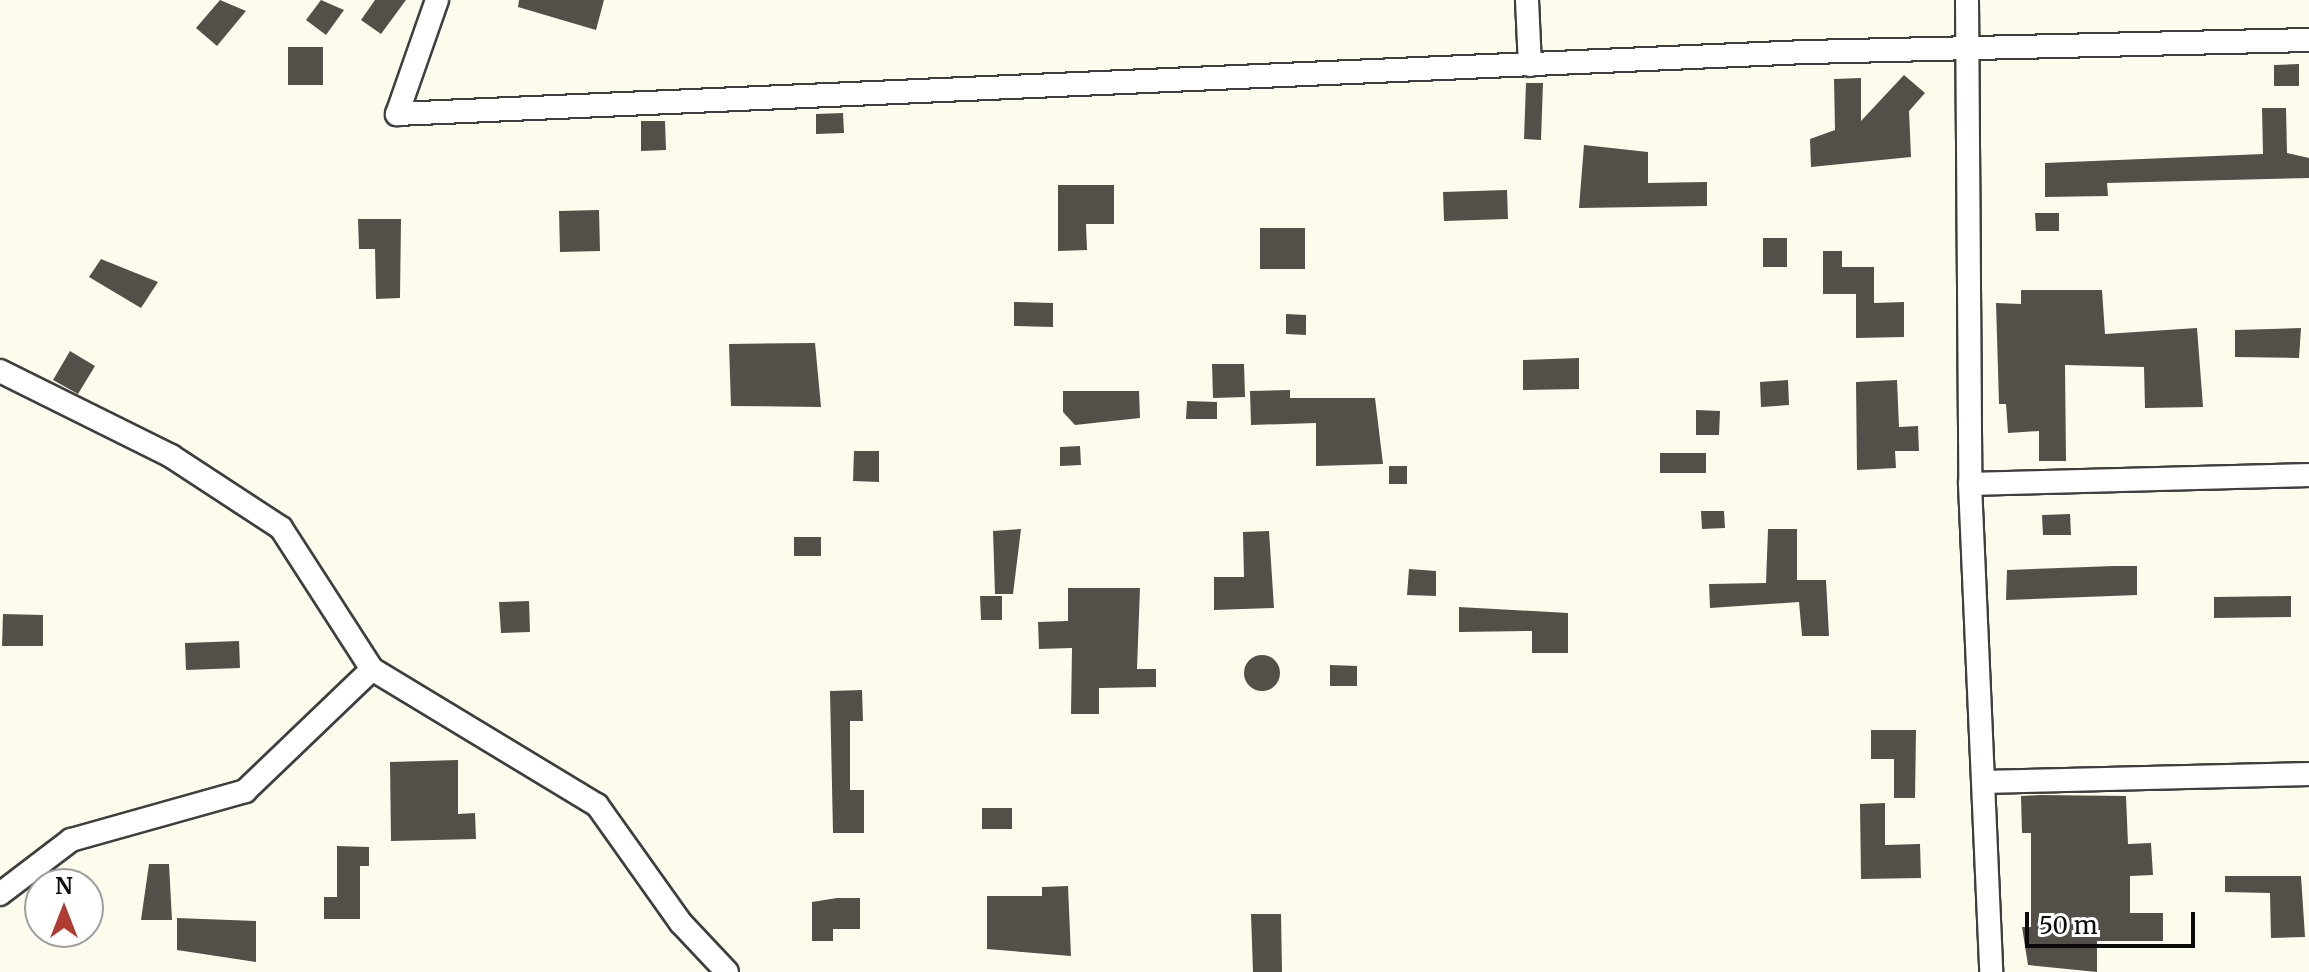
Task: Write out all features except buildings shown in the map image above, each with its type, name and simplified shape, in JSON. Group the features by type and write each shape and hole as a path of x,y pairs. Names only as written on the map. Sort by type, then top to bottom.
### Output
{"street":[{"path":"437,0 397,114 1966,47 2309,40"},
{"path":"1527,0 1530,65"},
{"path":"1967,0 1970,484 1991,972"},
{"path":"0,371 171,456 281,528 372,669 597,805 681,923 727,972"},
{"path":"1970,484 2309,475"},
{"path":"0,894 71,840 245,791 372,669"},
{"path":"1984,782 2309,774"}]}
